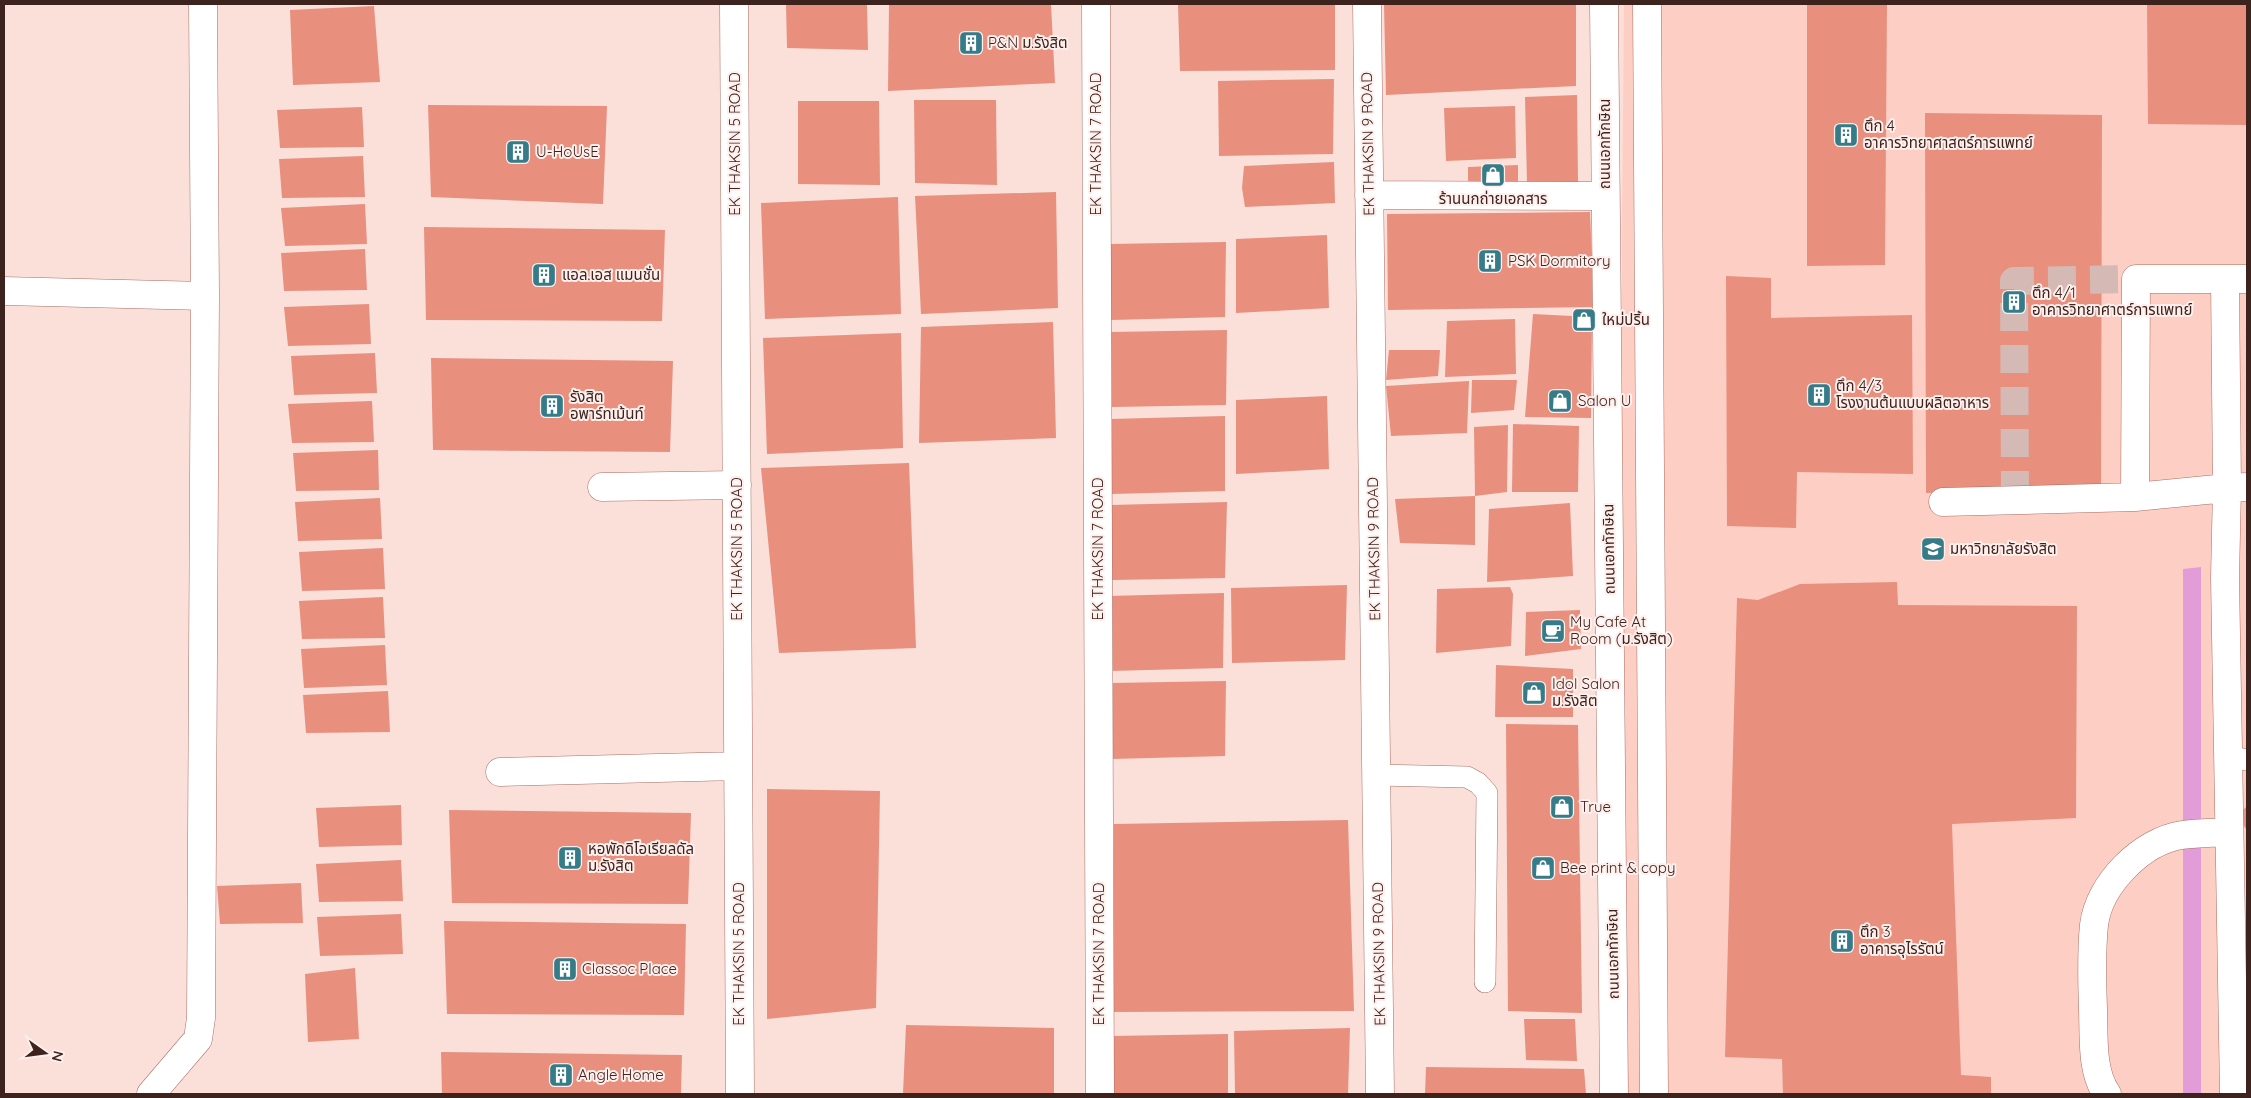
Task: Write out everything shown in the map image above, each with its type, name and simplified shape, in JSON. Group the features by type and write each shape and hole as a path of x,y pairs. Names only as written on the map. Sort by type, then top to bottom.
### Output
{"street":[{"path":"151,1094 198,1039 201,1018 205,296 203,4"},
{"name":"EK THAKSIN 5 ROAD","path":"734,4 740,1094"},
{"name":"EK THAKSIN 7 ROAD","path":"1096,4 1100,1094"},
{"name":"EK THAKSIN 9 ROAD","path":"1367,4 1380,1094"},
{"name":"ถนนเอกทักษิณ","path":"1604,4 1614,1094"},
{"path":"1647,4 1654,1094"},
{"path":"1369,195 1605,196"},
{"path":"2135,497 2136,279 2236,279 2237,488 2225,578 2238,758 2205,834 2239,969 2234,1094"},
{"path":"4,291 205,296"},
{"path":"602,487 737,485"},
{"path":"1943,502 2135,497 2237,488"},
{"path":"500,772 738,766"},
{"path":"2107,1094 2097,1069 2094,1036 2092,965 2094,923 2100,904 2123,868 2145,850 2160,842 2205,834"}],"lane":[{"path":"1376,775 1467,777 1478,783 1487,793 1485,982"}],"shaded area":[{"name":"มหาวิทยาลัยรังสิต","path":"1624,4 2247,4 2247,1094 1615,1094"},
{"path":"2201,567 2201,1094 2183,1094 2183,569"}],"building":[{"path":"786,4 867,4 868,50 787,48"},
{"name":"P&N ม.รังสิต","path":"889,4 1051,4 1055,83 888,91"},
{"path":"1178,4 1335,4 1335,70 1180,71"},
{"path":"1384,4 1576,4 1576,86 1386,95"},
{"name":"ตึก 4 อาคารวิทยาศาสตร์การแพทย์","path":"1807,4 1887,4 1885,265 1807,266"},
{"path":"2147,4 2247,4 2247,125 2148,124"},
{"path":"374,6 380,82 293,85 290,10"},
{"path":"1334,79 1333,154 1219,156 1218,81"},
{"path":"1577,95 1578,182 1527,183 1525,97"},
{"path":"914,100 996,100 997,185 915,183"},
{"path":"798,101 879,101 880,185 798,184"},
{"name":"U-HoUsE","path":"428,105 607,106 603,204 431,197"},
{"path":"1515,106 1516,158 1446,161 1444,108"},
{"path":"362,107 364,147 280,148 277,110"},
{"name":"ตึก 4/1 อาคารวิทยาศาตร์การแพทย์","path":"1925,113 2102,115 2101,489 1926,493"},
{"path":"363,156 365,197 282,198 279,159"},
{"path":"1334,162 1335,203 1245,207 1242,188 1244,166"},
{"name":"ร้านนกถ่ายเอกสาร","path":"1518,165 1518,182 1468,186 1468,167"},
{"path":"1056,192 1058,308 921,314 915,196"},
{"path":"898,197 901,314 765,319 761,203"},
{"path":"365,204 367,244 285,246 281,208"},
{"name":"PSK Dormitory","path":"1590,212 1594,307 1388,310 1387,214"},
{"name":"แอล.เอส แมนชั่น","path":"424,227 665,230 662,321 426,320"},
{"path":"1327,235 1329,308 1236,313 1236,239"},
{"path":"1226,242 1225,317 1111,320 1110,244"},
{"path":"365,249 367,290 284,291 281,253"},
{"name":"ตึก 4/3 โรงงานต้นแบบผลิตอาหาร","path":"1726,276 1771,278 1771,318 1912,315 1913,474 1797,472 1796,528 1727,526"},
{"path":"369,304 371,344 288,346 284,307"},
{"path":"1533,314 1592,317 1591,418 1525,417"},
{"path":"1515,319 1516,374 1445,377 1447,321"},
{"path":"1053,322 1056,438 919,443 921,327"},
{"path":"1227,330 1226,405 1112,407 1111,332"},
{"path":"901,333 903,448 767,454 763,338"},
{"path":"1389,350 1440,350 1438,376 1386,380"},
{"path":"375,353 377,393 294,395 291,356"},
{"name":"รังสิต อพาร์ทเม้นท์","path":"431,358 673,361 670,452 433,450"},
{"path":"1472,380 1517,380 1514,410 1471,413"},
{"path":"1469,381 1467,433 1391,436 1386,386"},
{"path":"1327,396 1329,469 1236,474 1236,400"},
{"path":"372,401 374,442 292,443 288,404"},
{"path":"1225,416 1225,491 1111,494 1110,419"},
{"path":"1513,424 1579,426 1578,492 1512,492"},
{"path":"1508,425 1507,492 1475,496 1474,427"},
{"path":"378,450 379,490 296,491 293,453"},
{"path":"909,463 916,648 779,653 761,468"},
{"path":"1475,496 1475,545 1400,543 1395,499"},
{"path":"380,498 382,539 298,541 295,502"},
{"path":"1227,502 1225,578 1112,580 1111,505"},
{"path":"1570,503 1573,576 1487,582 1489,509"},
{"path":"383,548 385,589 302,591 299,552"},
{"name":"ตึก 3 อาคารอุไรรัตน์","path":"1897,582 1898,605 2077,606 2076,818 1952,824 1961,1075 1991,1077 1991,1094 1783,1094 1782,1059 1725,1057 1737,598 1758,600 1800,584"},
{"path":"1347,585 1345,660 1232,663 1231,588"},
{"path":"1510,587 1513,594 1511,646 1436,653 1437,589"},
{"path":"1224,593 1223,668 1110,671 1108,596"},
{"path":"383,597 385,638 302,639 299,601"},
{"name":"My Cafe At Room (ม.รังสิต)","path":"1580,610 1581,649 1525,656 1526,612"},
{"path":"385,645 387,685 304,688 301,649"},
{"name":"Idol Salon ม.รังสิต","path":"1496,665 1573,669 1573,717 1495,717"},
{"path":"1226,681 1225,756 1112,759 1111,683"},
{"path":"388,691 390,732 306,733 303,695"},
{"name":"Bee print & copy","path":"1506,724 1578,725 1582,1013 1508,1011"},
{"path":"767,789 880,791 876,1008 767,1019"},
{"path":"401,805 402,845 319,847 316,808"},
{"path":"2247,806 2247,830 2237,817"},
{"name":"หอพักดิโอเรียลดัล ม.รังสิต","path":"449,810 691,813 688,904 452,903"},
{"path":"1348,820 1354,1011 1113,1012 1114,824"},
{"path":"401,860 403,901 319,902 316,864"},
{"path":"301,883 303,923 220,924 217,886"},
{"path":"401,914 403,954 320,956 317,917"},
{"name":"Classoc Place","path":"444,921 686,924 684,1015 447,1014"},
{"path":"355,968 359,1039 308,1042 305,974"},
{"path":"1524,1019 1575,1019 1577,1061 1526,1060"},
{"path":"906,1025 1054,1028 1054,1094 903,1094"},
{"path":"1350,1028 1348,1094 1235,1094 1234,1031"},
{"path":"1228,1034 1228,1094 1113,1094 1112,1036"},
{"name":"Angle Home","path":"441,1052 682,1055 681,1094 442,1094"},
{"path":"1426,1067 1584,1069 1586,1094 1425,1094"}],"tunnel":[{"path":"2015,499 2014,281 2136,279"}],"place":[{"name":"P&N ม.รังสิต","path":"971,43"},
{"name":"ตึก 4 อาคารวิทยาศาสตร์การแพทย์","path":"1846,135"},
{"name":"U-HoUsE","path":"518,152"},
{"name":"ร้านนกถ่ายเอกสาร","path":"1493,175"},
{"name":"PSK Dormitory","path":"1490,261"},
{"name":"แอล.เอส แมนชั่น","path":"544,275"},
{"name":"ตึก 4/1 อาคารวิทยาศาตร์การแพทย์","path":"2014,302"},
{"name":"ใหม่ปริ้น","path":"1584,320"},
{"name":"ตึก 4/3 โรงงานต้นแบบผลิตอาหาร","path":"1819,395"},
{"name":"Salon U","path":"1560,401"},
{"name":"รังสิต อพาร์ทเม้นท์","path":"552,406"},
{"name":"มหาวิทยาลัยรังสิต","path":"1933,549"},
{"name":"My Cafe At Room (ม.รังสิต)","path":"1553,631"},
{"name":"Idol Salon ม.รังสิต","path":"1534,693"},
{"name":"True","path":"1562,807"},
{"name":"หอพักดิโอเรียลดัล ม.รังสิต","path":"570,858"},
{"name":"Bee print & copy","path":"1543,868"},
{"name":"ตึก 3 อาคารอุไรรัตน์","path":"1842,941"},
{"name":"Classoc Place","path":"565,969"},
{"name":"Angle Home","path":"561,1075"}]}
